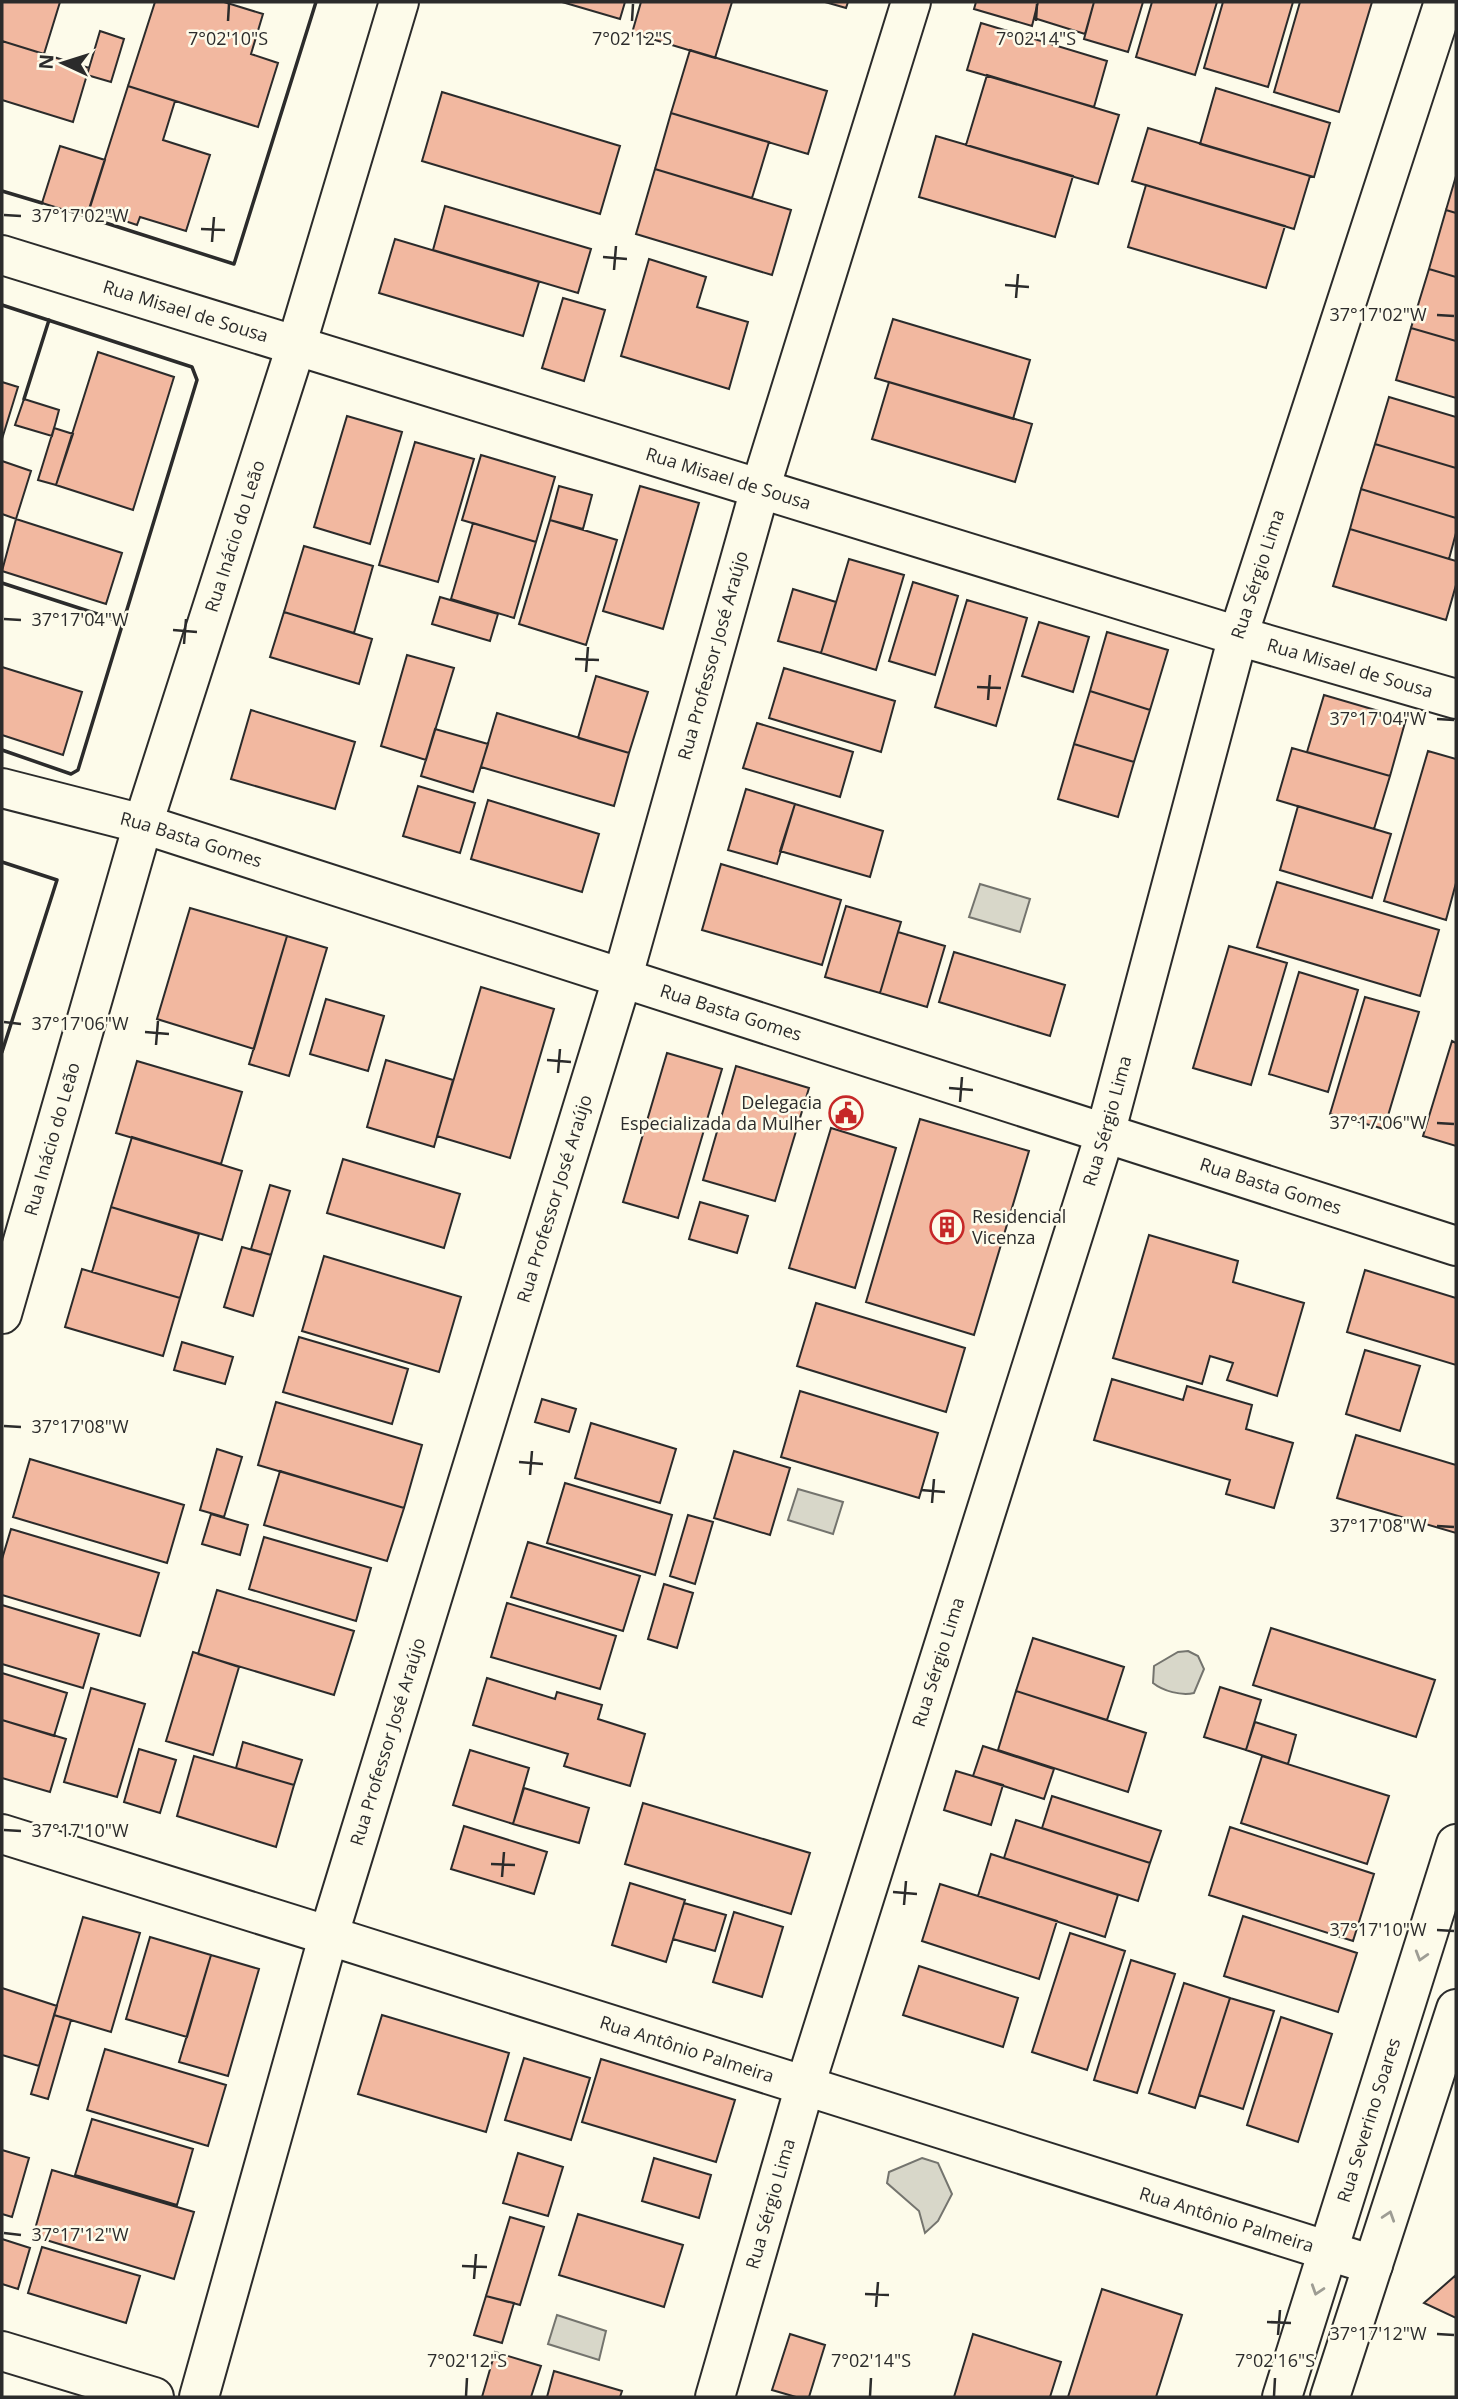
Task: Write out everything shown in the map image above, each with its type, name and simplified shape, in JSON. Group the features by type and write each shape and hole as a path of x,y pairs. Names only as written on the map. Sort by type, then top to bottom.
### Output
{"street":[{"name":"Rua Inácio do Leão","path":"2,1314 143,824 297,343 399,2"},
{"name":"Rua Professor José Araújo","path":"199,2397 329,1934 623,976 760,489 911,2"},
{"name":"Rua Sérgio Lima","path":"715,2397 804,2089 1105,1134 1238,636 1444,2"},
{"name":"Rua Misael de Sousa","path":"2,255 297,343 1238,636 1456,699"},
{"name":"Rua Basta Gomes","path":"2,788 143,824 623,976 1456,1246"},
{"name":"Rua Antônio Palmeira","path":"2,1834 329,1934 804,2089 1373,2265"},
{"name":"Rua Severino Soares","path":"1282,2397 1456,1844"},
{"path":"1330,2397 1456,2009"},
{"path":"2,2351 154,2397"}],"shaded area":[{"path":"980,884 1030,899 1020,932 969,917"},
{"path":"798,1489 843,1502 833,1534 788,1520"},
{"path":"1188,1651 1198,1656 1204,1669 1194,1693 1172,1692 1153,1683 1154,1666 1178,1652"},
{"path":"922,2158 938,2163 952,2194 938,2221 925,2233 919,2211 887,2183 889,2172"},
{"path":"557,2315 606,2331 599,2360 548,2344"}],"building":[{"path":"2,2 60,2 44,54 2,41"},
{"path":"155,2 224,2 263,14 251,54 278,63 258,127 128,86"},
{"path":"562,2 625,2 620,19"},
{"path":"641,2 732,2 715,58 632,33"},
{"path":"825,2 848,2 846,8"},
{"path":"976,2 1038,2 1032,26 974,9"},
{"path":"1038,2 1094,2 1085,34 1034,18"},
{"path":"1094,2 1143,2 1128,52 1084,39"},
{"path":"1152,2 1217,2 1195,75 1136,57"},
{"path":"1223,2 1293,2 1268,87 1204,68"},
{"path":"1300,2 1372,2 1339,112 1274,92"},
{"path":"981,23 1107,61 1094,107 967,70"},
{"path":"100,31 124,39 111,82 87,75"},
{"path":"2,41 89,68 73,122 2,100"},
{"path":"690,50 827,91 808,154 671,113"},
{"path":"987,75 1119,115 1098,184 966,145"},
{"path":"128,86 175,101 163,140 210,155 186,231 140,217 137,225 89,209"},
{"path":"1216,88 1330,123 1314,177 1200,144"},
{"path":"442,92 620,146 600,214 422,161"},
{"path":"671,113 769,142 752,198 655,169"},
{"path":"1148,128 1310,176 1294,229 1132,181"},
{"path":"936,136 1073,176 1055,237 919,197"},
{"path":"60,146 105,160 87,217 42,203"},
{"path":"655,169 791,210 772,275 636,234"},
{"path":"1456,176 1456,213 1446,210"},
{"path":"1146,185 1285,226 1266,288 1128,247"},
{"path":"445,206 591,249 578,293 433,250"},
{"path":"1446,210 1456,213 1456,277 1429,269"},
{"path":"395,239 539,282 523,336 379,293"},
{"path":"649,259 706,277 697,307 748,322 729,389 621,356"},
{"path":"1429,269 1456,277 1456,341 1411,328"},
{"path":"563,298 605,310 584,381 542,368"},
{"path":"893,319 1030,360 1013,419 875,378"},
{"path":"1411,328 1456,341 1456,398 1396,380"},
{"path":"98,352 174,377 133,510 56,485"},
{"path":"2,382 18,387 2,439"},
{"path":"889,382 1032,424 1015,482 872,439"},
{"path":"1389,397 1456,417 1456,468 1375,444"},
{"path":"24,399 59,410 52,436 15,425"},
{"path":"347,416 402,432 370,544 314,527"},
{"path":"54,428 73,434 56,485 38,480"},
{"path":"415,442 474,459 438,582 379,565"},
{"path":"1375,444 1456,468 1456,518 1361,489"},
{"path":"481,455 555,477 536,542 462,520"},
{"path":"2,461 31,471 16,519 2,514"},
{"path":"559,486 592,495 583,529 550,520"},
{"path":"640,486 699,503 663,629 603,611"},
{"path":"1361,489 1456,518 1456,533 1449,559 1350,529"},
{"path":"16,519 122,553 106,604 2,571"},
{"path":"550,520 617,540 586,645 519,624"},
{"path":"473,523 536,542 514,618 451,599"},
{"path":"1350,529 1456,561 1456,585 1446,620 1333,586"},
{"path":"304,546 373,566 354,633 284,612"},
{"path":"849,559 904,575 876,670 821,653"},
{"path":"913,582 958,596 935,675 889,661"},
{"path":"793,589 836,602 821,653 778,641"},
{"path":"440,597 498,614 490,641 432,624"},
{"path":"967,600 1027,618 996,726 935,707"},
{"path":"284,612 372,639 359,684 270,657"},
{"path":"1039,622 1089,637 1073,692 1022,676"},
{"path":"1107,632 1168,650 1150,710 1090,691"},
{"path":"407,655 454,668 426,760 381,746"},
{"path":"2,667 82,692 63,755 2,735"},
{"path":"784,668 895,701 881,752 769,718"},
{"path":"596,676 648,692 629,753 578,738"},
{"path":"1090,691 1150,710 1134,762 1074,744"},
{"path":"1324,695 1406,719 1390,776 1307,752"},
{"path":"251,710 355,742 335,809 231,779"},
{"path":"497,713 629,753 614,806 481,767"},
{"path":"757,723 853,752 840,797 743,768"},
{"path":"435,729 488,744 473,792 421,776"},
{"path":"1074,744 1134,762 1118,817 1058,799"},
{"path":"1292,748 1390,776 1374,829 1277,800"},
{"path":"1428,751 1456,759 1456,883 1446,920 1384,901"},
{"path":"418,786 475,803 460,853 403,836"},
{"path":"746,789 795,804 777,864 728,850"},
{"path":"488,800 599,834 582,892 471,859"},
{"path":"795,804 883,831 870,877 780,851"},
{"path":"1298,806 1391,834 1372,898 1280,870"},
{"path":"721,864 841,900 822,965 702,930"},
{"path":"1277,882 1439,930 1420,996 1257,947"},
{"path":"846,906 901,922 880,993 825,977"},
{"path":"190,908 287,936 254,1049 157,1019"},
{"path":"898,932 945,946 927,1007 880,993"},
{"path":"287,936 327,948 289,1076 249,1064"},
{"path":"1229,946 1287,963 1251,1085 1193,1068"},
{"path":"954,952 1065,985 1050,1036 939,1002"},
{"path":"1299,972 1358,990 1328,1092 1269,1074"},
{"path":"481,987 554,1009 510,1158 437,1136"},
{"path":"1365,997 1419,1012 1384,1129 1330,1114"},
{"path":"326,999 384,1016 368,1071 310,1054"},
{"path":"1452,1041 1456,1043 1456,1146 1423,1136"},
{"path":"667,1053 722,1069 678,1218 623,1202"},
{"path":"386,1060 453,1080 434,1147 367,1127"},
{"path":"137,1061 242,1092 221,1164 116,1133"},
{"path":"736,1066 809,1088 775,1201 703,1180"},
{"name":"Residencial Vicenza","path":"920,1119 1029,1151 974,1335 866,1302"},
{"path":"831,1128 896,1148 855,1288 789,1268"},
{"path":"132,1137 242,1171 222,1240 111,1207"},
{"path":"343,1159 460,1194 444,1248 327,1213"},
{"path":"270,1185 290,1191 271,1255 251,1249"},
{"path":"700,1202 748,1216 737,1253 689,1239"},
{"path":"111,1207 199,1234 180,1298 92,1272"},
{"path":"1149,1235 1238,1261 1233,1282 1304,1303 1277,1396 1227,1380 1233,1363 1210,1356 1202,1384 1113,1358"},
{"path":"242,1247 271,1255 253,1316 224,1307"},
{"path":"324,1256 461,1297 439,1372 302,1331"},
{"path":"82,1269 180,1298 163,1356 65,1327"},
{"path":"1365,1270 1456,1298 1456,1365 1347,1332"},
{"path":"816,1303 965,1348 946,1412 797,1366"},
{"path":"299,1337 408,1369 392,1424 283,1392"},
{"path":"182,1342 233,1357 225,1384 174,1370"},
{"path":"1365,1350 1420,1366 1400,1431 1346,1414"},
{"path":"1112,1379 1183,1400 1187,1386 1252,1405 1246,1429 1293,1443 1274,1508 1226,1494 1230,1480 1094,1440"},
{"path":"800,1391 938,1433 919,1498 781,1457"},
{"path":"542,1399 576,1409 569,1432 535,1422"},
{"path":"276,1402 422,1445 404,1508 258,1465"},
{"path":"591,1423 676,1449 660,1503 575,1478"},
{"path":"1356,1435 1456,1465 1456,1533 1337,1498"},
{"path":"217,1449 242,1457 224,1517 200,1510"},
{"path":"734,1451 790,1468 770,1535 714,1518"},
{"path":"30,1459 184,1505 167,1563 13,1517"},
{"path":"280,1471 404,1508 387,1561 264,1525"},
{"path":"565,1483 672,1515 655,1575 547,1543"},
{"path":"211,1514 248,1525 240,1555 202,1544"},
{"path":"688,1515 713,1522 695,1584 670,1576"},
{"path":"11,1529 159,1573 140,1636 2,1595 2,1559"},
{"path":"264,1537 371,1568 356,1621 249,1589"},
{"path":"528,1542 640,1576 623,1631 511,1597"},
{"path":"664,1584 693,1593 677,1648 648,1639"},
{"path":"217,1590 354,1631 334,1695 198,1654"},
{"path":"507,1603 616,1636 600,1689 491,1657"},
{"path":"2,1605 99,1634 83,1688 2,1664"},
{"path":"1271,1628 1435,1680 1416,1737 1253,1685"},
{"path":"1033,1638 1124,1667 1107,1720 1016,1691"},
{"path":"193,1652 239,1667 213,1755 166,1741"},
{"path":"2,1673 67,1693 54,1736 2,1720"},
{"path":"487,1678 555,1699 557,1692 602,1705 598,1719 645,1734 630,1786 564,1766 568,1754 473,1725"},
{"path":"1220,1687 1261,1700 1246,1750 1204,1737"},
{"path":"91,1688 145,1704 117,1797 64,1782"},
{"path":"1016,1691 1146,1733 1128,1792 998,1750"},
{"path":"2,1720 66,1739 50,1792 2,1778"},
{"path":"1255,1722 1296,1735 1288,1764 1246,1750"},
{"path":"243,1742 302,1760 294,1785 236,1768"},
{"path":"983,1746 1054,1769 1044,1799 973,1776"},
{"path":"139,1749 176,1760 160,1813 124,1802"},
{"path":"470,1750 529,1768 513,1824 453,1805"},
{"path":"194,1756 294,1785 276,1847 177,1816"},
{"path":"1262,1756 1389,1796 1367,1864 1241,1823"},
{"path":"956,1771 1003,1785 991,1825 944,1810"},
{"path":"524,1788 589,1808 579,1843 513,1824"},
{"path":"1052,1796 1161,1831 1150,1863 1042,1828"},
{"path":"643,1803 810,1853 791,1914 625,1864"},
{"path":"1016,1820 1150,1863 1138,1901 1004,1858"},
{"path":"464,1826 547,1852 534,1894 451,1869"},
{"path":"1230,1827 1374,1874 1353,1941 1209,1895"},
{"path":"991,1854 1118,1895 1105,1937 978,1896"},
{"path":"630,1883 685,1900 666,1962 612,1945"},
{"path":"940,1884 1057,1921 1039,1979 922,1941"},
{"path":"684,1903 726,1915 715,1951 673,1939"},
{"path":"734,1912 783,1927 762,1997 713,1982"},
{"path":"1243,1916 1357,1953 1338,2012 1224,1976"},
{"path":"83,1917 140,1933 111,2032 54,2015"},
{"path":"1070,1933 1125,1951 1087,2070 1032,2052"},
{"path":"150,1937 211,1955 187,2037 126,2019"},
{"path":"211,1955 259,1969 228,2076 179,2062"},
{"path":"1131,1960 1175,1974 1137,2093 1094,2080"},
{"path":"919,1966 1018,1998 1003,2047 903,2015"},
{"path":"1184,1983 1230,1998 1195,2108 1149,2093"},
{"path":"2,1988 57,2006 39,2066 2,2055"},
{"path":"1230,1998 1274,2011 1243,2109 1199,2095"},
{"path":"54,2015 71,2020 48,2099 31,2094"},
{"path":"382,2015 509,2053 486,2132 358,2094"},
{"path":"1281,2017 1332,2034 1298,2142 1247,2125"},
{"path":"105,2049 226,2085 208,2146 87,2110"},
{"path":"524,2058 590,2078 571,2140 505,2120"},
{"path":"601,2059 735,2100 716,2162 582,2122"},
{"path":"92,2119 193,2149 177,2205 75,2175"},
{"path":"2,2150 29,2158 12,2217 2,2214"},
{"path":"518,2153 563,2167 548,2216 503,2203"},
{"path":"654,2158 711,2175 699,2218 642,2201"},
{"path":"52,2170 194,2212 174,2279 33,2236"},
{"path":"578,2214 683,2245 664,2307 559,2275"},
{"path":"510,2217 544,2227 520,2305 486,2296"},
{"path":"2,2239 30,2248 18,2289 2,2284"},
{"path":"42,2247 140,2276 126,2323 28,2293"},
{"path":"1456,2275 1456,2318 1424,2303"},
{"path":"1102,2289 1182,2315 1156,2397 1068,2397"},
{"path":"486,2296 514,2303 502,2343 474,2335"},
{"path":"790,2334 825,2345 809,2397 796,2397 772,2390"},
{"path":"973,2334 1061,2362 1050,2397 954,2397"},
{"path":"495,2352 541,2366 531,2397 482,2397"},
{"path":"554,2371 622,2391 620,2397 547,2397"}],"wall":[{"path":"87,217 234,264 316,2"},
{"path":"2,191 42,203"},
{"path":"2,305 192,367 197,380 78,770 71,774 2,750"},
{"path":"24,399 49,320"},
{"path":"2,583 122,622"},
{"path":"2,862 57,880 2,1052"}],"place":[{"name":"Delegacia Especializada da Mulher","path":"846,1113"},
{"name":"Residencial Vicenza","path":"947,1227"}]}
